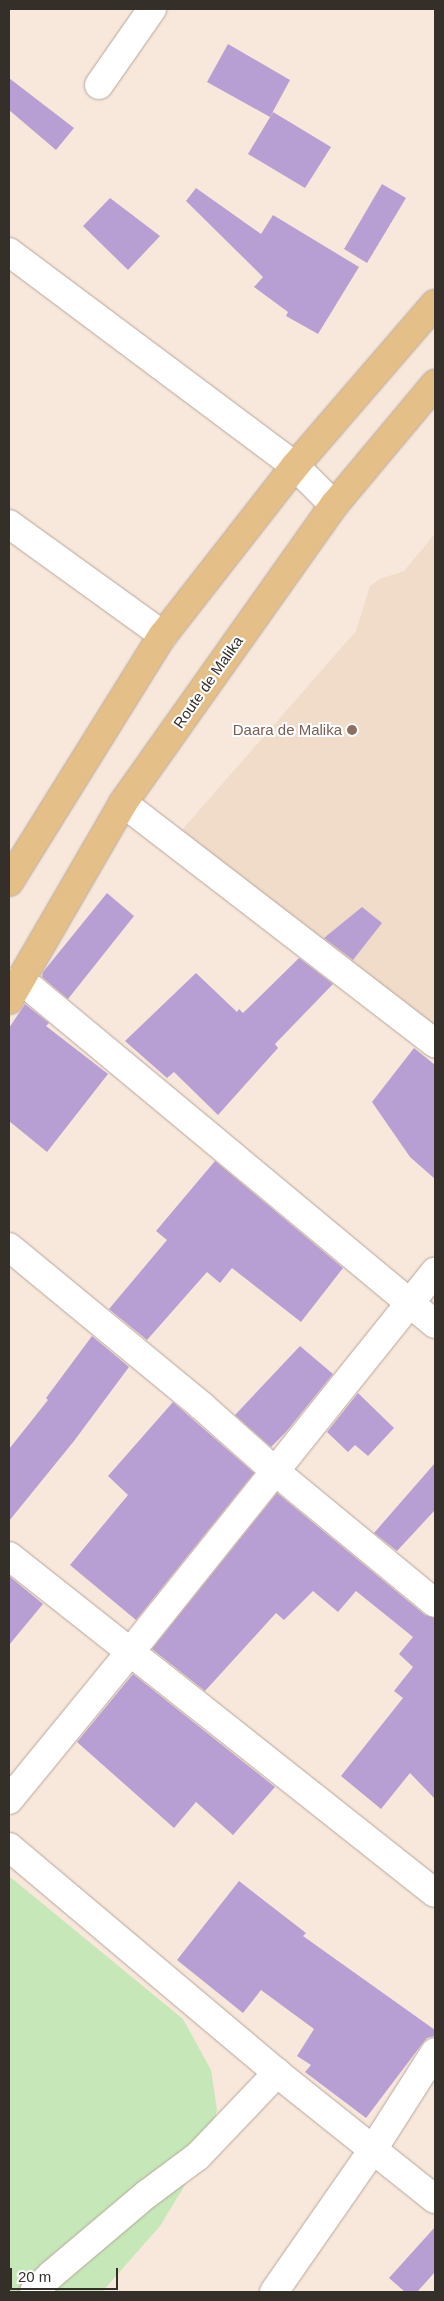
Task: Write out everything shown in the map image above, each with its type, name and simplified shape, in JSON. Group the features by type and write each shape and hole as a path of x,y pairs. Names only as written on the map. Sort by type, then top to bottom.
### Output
{"main road":[{"path":"9,882 163,634 295,466 435,304"},
{"name":"Route de Malika","path":"14,989 123,803 334,505 435,384"}],"street":[{"path":"99,85 152,9"},
{"path":"9,252 295,466 334,505"},
{"path":"9,524 163,634"},
{"path":"123,803 435,1043"},
{"path":"14,989 435,1324"},
{"path":"9,1247 203,1407 276,1472 435,1603"},
{"path":"9,1800 276,1472 435,1272"},
{"path":"9,1556 435,1893"},
{"path":"9,1847 277,2073 372,2151 435,2199"},
{"path":"274,2292 372,2151 435,2052"},
{"path":"34,2292 51,2275 147,2194 198,2156 277,2073"}],"shaded area":[{"name":"Daara de Malika","path":"435,534 435,1032 182,830 356,631 370,586 380,579 404,571"}],"green space":[{"path":"9,1876 183,2019 211,2070 217,2110 207,2149 160,2226 102,2292 9,2292"}],"building":[{"path":"228,44 290,80 270,117 207,82"},
{"path":"9,78 74,128 56,150 9,110"},
{"path":"273,112 331,147 305,188 248,154"},
{"path":"382,184 406,198 367,263 344,249"},
{"path":"196,188 261,234 273,215 359,267 318,334 286,316 288,312 254,287 263,277 186,201"},
{"path":"110,198 160,236 128,270 83,226"},
{"path":"107,893 134,916 68,999 42,977 43,972"},
{"path":"362,907 382,923 353,960 324,938"},
{"path":"299,958 333,984 275,1044 278,1048 218,1115 174,1072 167,1078 125,1041 196,973 237,1012 239,1009 243,1013"},
{"path":"25,1004 49,1023 46,1026 108,1074 47,1152 9,1121 9,1028"},
{"path":"414,1048 435,1065 435,1179 410,1157 372,1102"},
{"path":"215,1161 343,1268 301,1322 232,1268 220,1283 207,1272 147,1340 109,1309 167,1240 156,1231"},
{"path":"92,1336 129,1367 74,1441 9,1521 9,1449 48,1400 46,1398"},
{"path":"300,1346 333,1374 286,1432 271,1447 235,1415"},
{"path":"358,1393 394,1428 368,1456 355,1445 348,1452 327,1432"},
{"path":"173,1402 254,1473 136,1620 70,1565 128,1495 108,1476"},
{"path":"435,1463 435,1510 397,1551 374,1533"},
{"path":"277,1493 425,1615 435,1618 435,1799 410,1773 381,1809 341,1776 403,1698 394,1691 413,1667 399,1654 413,1637 356,1591 338,1612 313,1591 284,1620 276,1613 205,1691 152,1649"},
{"path":"9,1576 43,1604 9,1645"},
{"path":"133,1674 275,1787 233,1835 196,1802 174,1828 77,1742"},
{"path":"239,1881 306,1933 303,1936 435,2030 435,2036 427,2038 366,2118 305,2072 311,2065 297,2056 314,2029 261,1990 243,2013 177,1960"},
{"path":"435,2227 435,2272 417,2292 405,2292 389,2278"}],"place":[{"name":"Daara de Malika","path":"352,730"}]}
